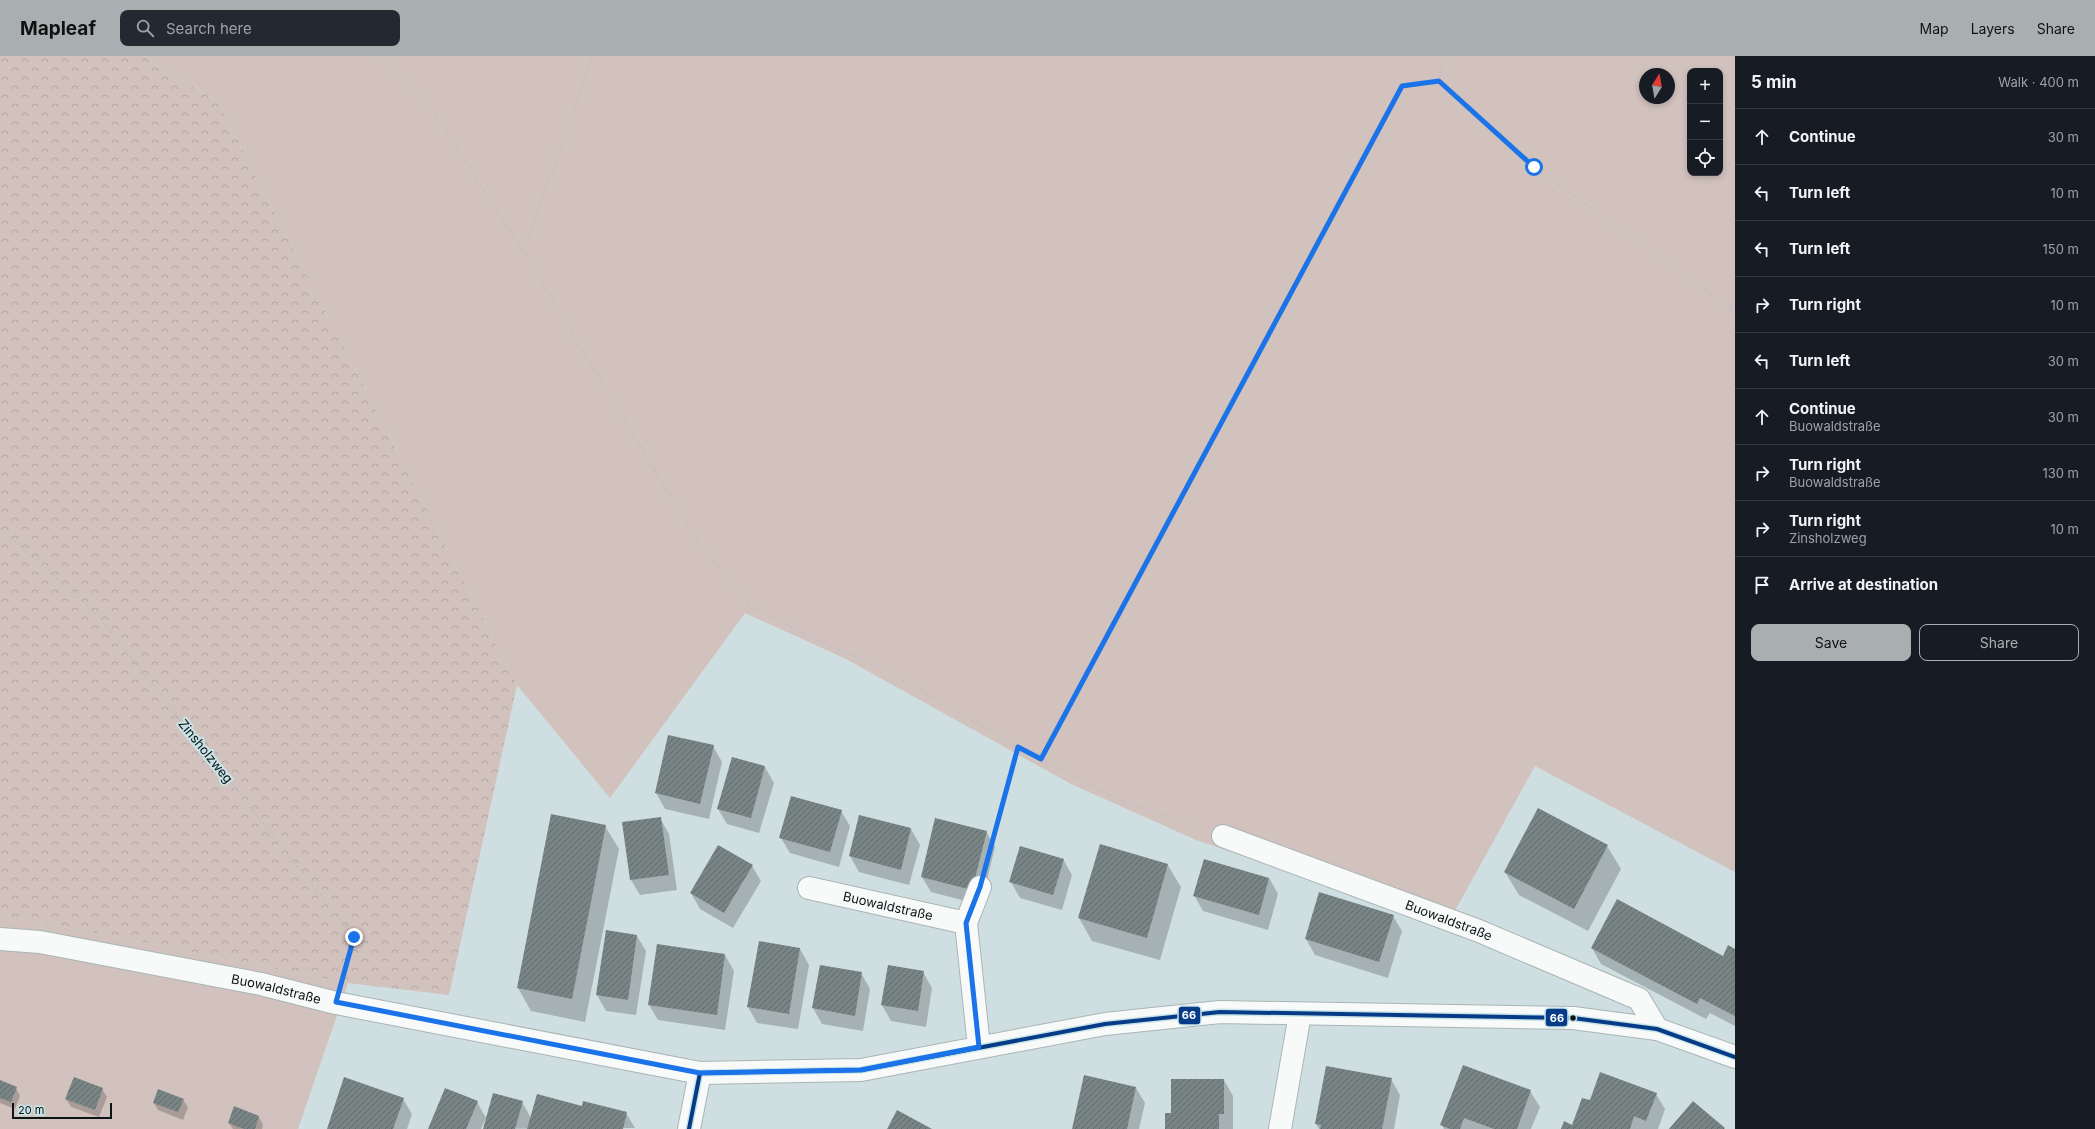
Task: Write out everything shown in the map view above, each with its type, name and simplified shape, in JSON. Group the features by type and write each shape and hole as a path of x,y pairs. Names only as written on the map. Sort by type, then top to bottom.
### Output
{"street":[{"name":"Buowaldstraße","path":"1223,836 1479,931 1639,999 1656,1029"},
{"path":"979,1047 966,923 980,887"},
{"name":"Buowaldstraße","path":"809,888 966,923"},
{"name":"Buowaldstraße","path":"0,939 40,942 261,984 336,1002 700,1073 861,1070 1120,1022 1220,1012 1573,1018 1656,1029 1735,1057"},
{"path":"1280,1129 1300,1014"},
{"path":"689,1129 700,1073"}],"path":[{"path":"379,56 422,96 524,252 694,536 750,606 821,642 886,670 1018,747 1119,800 1223,836"},
{"path":"524,252 592,56"},
{"path":"1439,81 1443,56"},
{"path":"1041,759 1402,86 1439,81 1534,167 1735,312"},
{"name":"Zinsholzweg","path":"0,528 94,611 354,937 336,1002"},
{"path":"980,887 1018,747"}],"green space":[{"path":"0,56 143,56 218,102 517,685 449,995 348,983 8,916 0,916"},
{"path":"143,56 1735,56 1735,872 1535,766 1446,927 1346,890 1196,840 1071,784 846,659 745,613 610,798 517,685 218,102"},
{"path":"0,916 8,916 348,983 298,1129 0,1129"}],"building":[{"path":"668,735 714,745 700,804 655,793"},
{"path":"732,757 765,766 751,818 717,809"},
{"path":"791,796 842,810 830,852 779,838"},
{"path":"1538,808 1608,845 1574,909 1504,872"},
{"path":"551,814 606,825 572,999 517,988"},
{"path":"859,815 911,828 901,870 849,856"},
{"path":"661,817 669,875 630,880 622,822"},
{"path":"935,818 987,831 972,890 921,877"},
{"path":"1100,844 1168,864 1147,938 1078,918"},
{"path":"718,845 753,865 724,913 690,893"},
{"path":"1020,846 1064,859 1053,895 1009,882"},
{"path":"1204,859 1269,878 1259,915 1193,896"},
{"path":"1319,892 1394,915 1379,962 1305,939"},
{"path":"1617,899 1723,956 1728,945 1735,949 1735,1016 1700,998 1697,1004 1591,948"},
{"path":"606,930 637,935 628,1000 596,995"},
{"path":"759,941 800,948 789,1014 747,1007"},
{"path":"657,944 725,954 717,1015 648,1005"},
{"path":"820,965 862,972 855,1016 812,1008"},
{"path":"888,965 924,971 918,1011 881,1005"},
{"path":"1463,1065 1531,1090 1517,1129 1494,1129 1464,1118 1460,1129 1450,1129 1440,1125"},
{"path":"1326,1066 1392,1078 1382,1129 1320,1129 1321,1125 1315,1124"},
{"path":"1600,1072 1657,1093 1646,1121 1634,1116 1630,1129 1561,1129 1564,1121 1572,1125 1582,1098 1590,1100"},
{"path":"1084,1075 1136,1087 1127,1129 1072,1129"},
{"path":"74,1077 103,1088 95,1110 65,1099"},
{"path":"344,1077 404,1098 393,1129 327,1129"},
{"path":"1171,1079 1224,1079 1224,1114 1219,1114 1219,1129 1165,1129 1165,1113 1171,1113"},
{"path":"0,1080 17,1087 11,1102 0,1098"},
{"path":"445,1088 478,1101 466,1129 428,1129"},
{"path":"158,1089 184,1099 178,1112 153,1103"},
{"path":"493,1093 523,1101 515,1129 483,1129"},
{"path":"537,1094 582,1106 583,1101 627,1112 623,1129 527,1129"},
{"path":"1693,1101 1725,1128 1669,1129"},
{"path":"234,1106 259,1116 255,1129 244,1129 228,1123"},
{"path":"897,1110 932,1129 887,1129"}],"transit line":[{"name":"66","path":"689,1129 700,1073 861,1070 1105,1024 1220,1012 1573,1018 1657,1029 1735,1057"}],"route":[{"path":"354,937 336,1002 700,1073 861,1070 979,1047 966,923 980,887 1018,747 1041,759 1402,86 1439,81 1534,167"}]}
